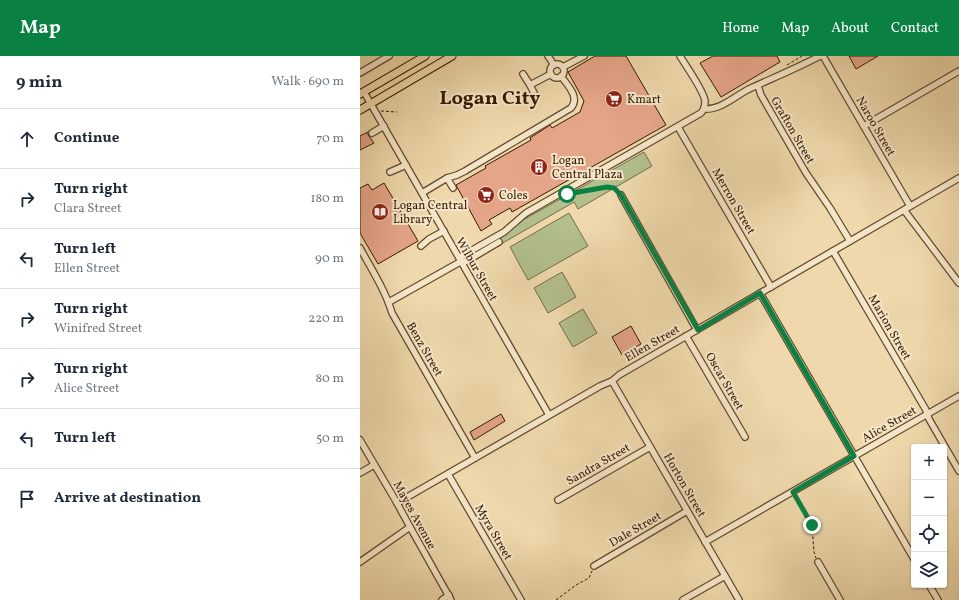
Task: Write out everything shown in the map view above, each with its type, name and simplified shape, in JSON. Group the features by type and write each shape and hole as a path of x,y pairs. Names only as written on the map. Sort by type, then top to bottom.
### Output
{"main road":[{"path":"362,93 425,56"},
{"path":"360,110 452,56"}],"street":[{"path":"360,73 389,56"},
{"path":"548,56 554,65"},
{"path":"563,67 584,56"},
{"path":"460,262 462,256 504,232 526,213 701,113 704,109 704,99 680,56"},
{"name":"Grafton Street","path":"820,56 758,86 761,95 814,187 830,208 850,241"},
{"name":"Naroo Street","path":"823,56 910,206"},
{"path":"551,74 551,68 554,65 560,64 563,67"},
{"path":"561,76 564,71 563,67"},
{"path":"864,126 959,70"},
{"path":"523,74 535,95"},
{"path":"551,74 555,77 561,76"},
{"path":"530,85 551,74"},
{"path":"422,193 447,178 465,171 571,108 574,104 575,96 561,76"},
{"path":"704,109 712,110 758,86"},
{"name":"Wilbur Street","path":"362,93 384,126 460,262 549,415"},
{"path":"372,133 384,126"},
{"name":"Merron Street","path":"678,127 771,287"},
{"path":"390,172 406,165"},
{"path":"447,178 453,188"},
{"name":"Ellen Street","path":"397,503 600,386 612,381 686,336 959,178"},
{"path":"621,195 698,330"},
{"path":"904,210 959,284"},
{"path":"421,246 429,239 444,232"},
{"path":"389,302 460,262 465,262 499,242"},
{"name":"Benz Street","path":"360,248 381,285 389,302 392,314 475,458"},
{"name":"Marion Street","path":"833,251 926,410 929,419 959,471"},
{"path":"760,293 911,554"},
{"name":"Oscar Street","path":"686,336 745,437"},
{"name":"Horton Street","path":"612,381 738,600"},
{"name":"Alice Street","path":"705,542 959,396"},
{"name":"Mayes Avenue","path":"360,440 450,598"},
{"name":"Sandra Street","path":"558,500 650,447"},
{"path":"360,473 374,465"},
{"name":"Myra Street","path":"448,474 520,600"},
{"name":"Dale Street","path":"594,566 687,511"},
{"path":"360,562 410,527"},
{"path":"818,562 840,600"},
{"path":"683,600 725,576"},
{"path":"931,588 938,600"},
{"path":"442,600 450,598"}],"path":[{"path":"785,66 802,56"},
{"path":"380,111 396,112"},
{"path":"563,192 570,194 611,187 621,195"},
{"path":"793,492 812,525 814,552 818,562"},
{"path":"556,600 576,585 589,578 594,566"}],"green space":[{"path":"644,152 652,166 578,209 574,202 501,244 498,239 523,220"},
{"path":"569,213 588,246 528,280 510,247"},
{"path":"562,272 576,297 548,313 534,288"},
{"path":"583,309 597,333 573,347 559,323"}],"building":[{"name":"Logan Central Plaza","path":"595,56 626,56 666,125 512,212 510,208 489,220 492,224 481,231 456,185 486,168 485,166 531,140 530,138 550,125 552,128 580,112 584,101 568,72"},
{"path":"713,56 777,56 780,62 721,97 700,63"},
{"path":"849,56 878,56 856,69"},
{"path":"368,132 368,135 374,143 360,150 360,136"},
{"name":"Logan Central Library","path":"384,183 418,241 378,264 360,233 360,188 368,184 372,190"},
{"path":"631,326 641,344 622,355 612,337"},
{"path":"501,414 505,421 474,440 470,432"}],"place":[{"name":"Kmart","path":"614,99"},
{"name":"Logan Central Plaza","path":"539,167"},
{"name":"Coles","path":"486,195"},
{"name":"Logan Central Library","path":"380,212"}],"district":[{"name":"Logan City","path":"490,97"}],"route":[{"path":"567,194 611,187 621,195 698,330 760,293 854,456 793,492 812,525"}]}
